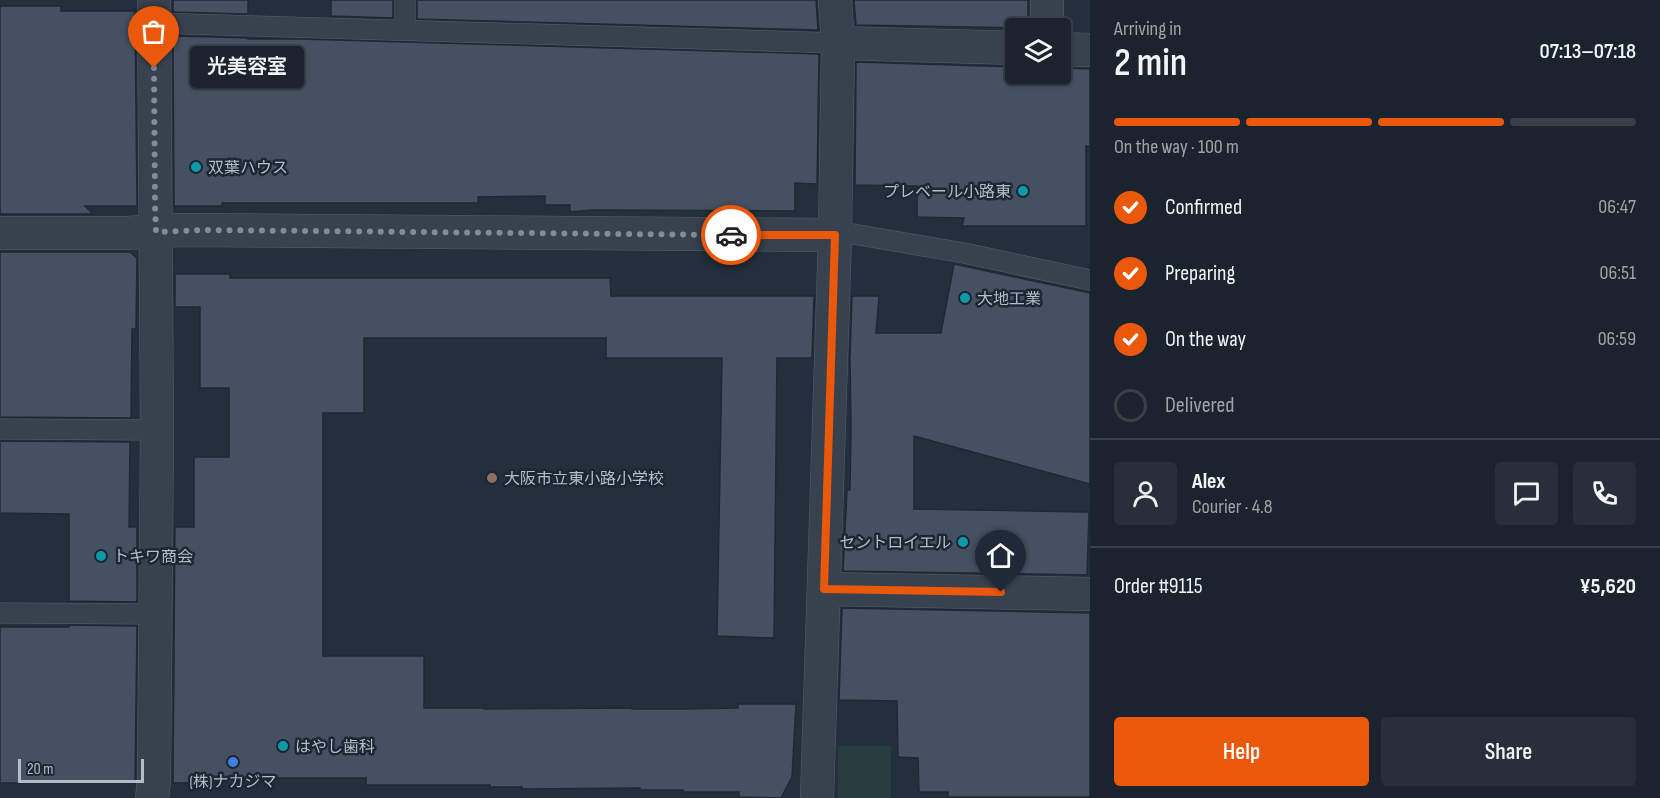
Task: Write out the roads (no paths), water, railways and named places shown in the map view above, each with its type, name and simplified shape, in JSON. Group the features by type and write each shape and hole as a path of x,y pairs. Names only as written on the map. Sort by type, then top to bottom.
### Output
{"street":[{"path":"817,798 835,235 838,43 836,0"},
{"path":"1047,0 1047,18"},
{"path":"152,798 157,430 154,11"},
{"path":"838,43 1005,48"},
{"path":"1071,49 1090,50"},
{"path":"0,233 192,230 835,235"},
{"path":"824,589 1090,594"}],"lane":[{"path":"405,0 405,30"},
{"path":"154,11 405,30 838,43"},
{"path":"835,235 853,234 964,253 1090,280"},
{"path":"0,429 157,430"},
{"path":"0,613 155,614"}],"place":[{"name":"光美容室","path":"154,68"},
{"name":"双葉ハウス","path":"196,167"},
{"name":"プレベール小路東","path":"1023,191"},
{"name":"大地工業","path":"965,298"},
{"name":"大阪市立東小路小学校","path":"492,478"},
{"name":"セントロイエル","path":"963,542"},
{"name":"トキワ商会","path":"101,556"},
{"name":"はやし歯科","path":"283,746"},
{"name":"(株)ナカジマ","path":"233,762"}]}
